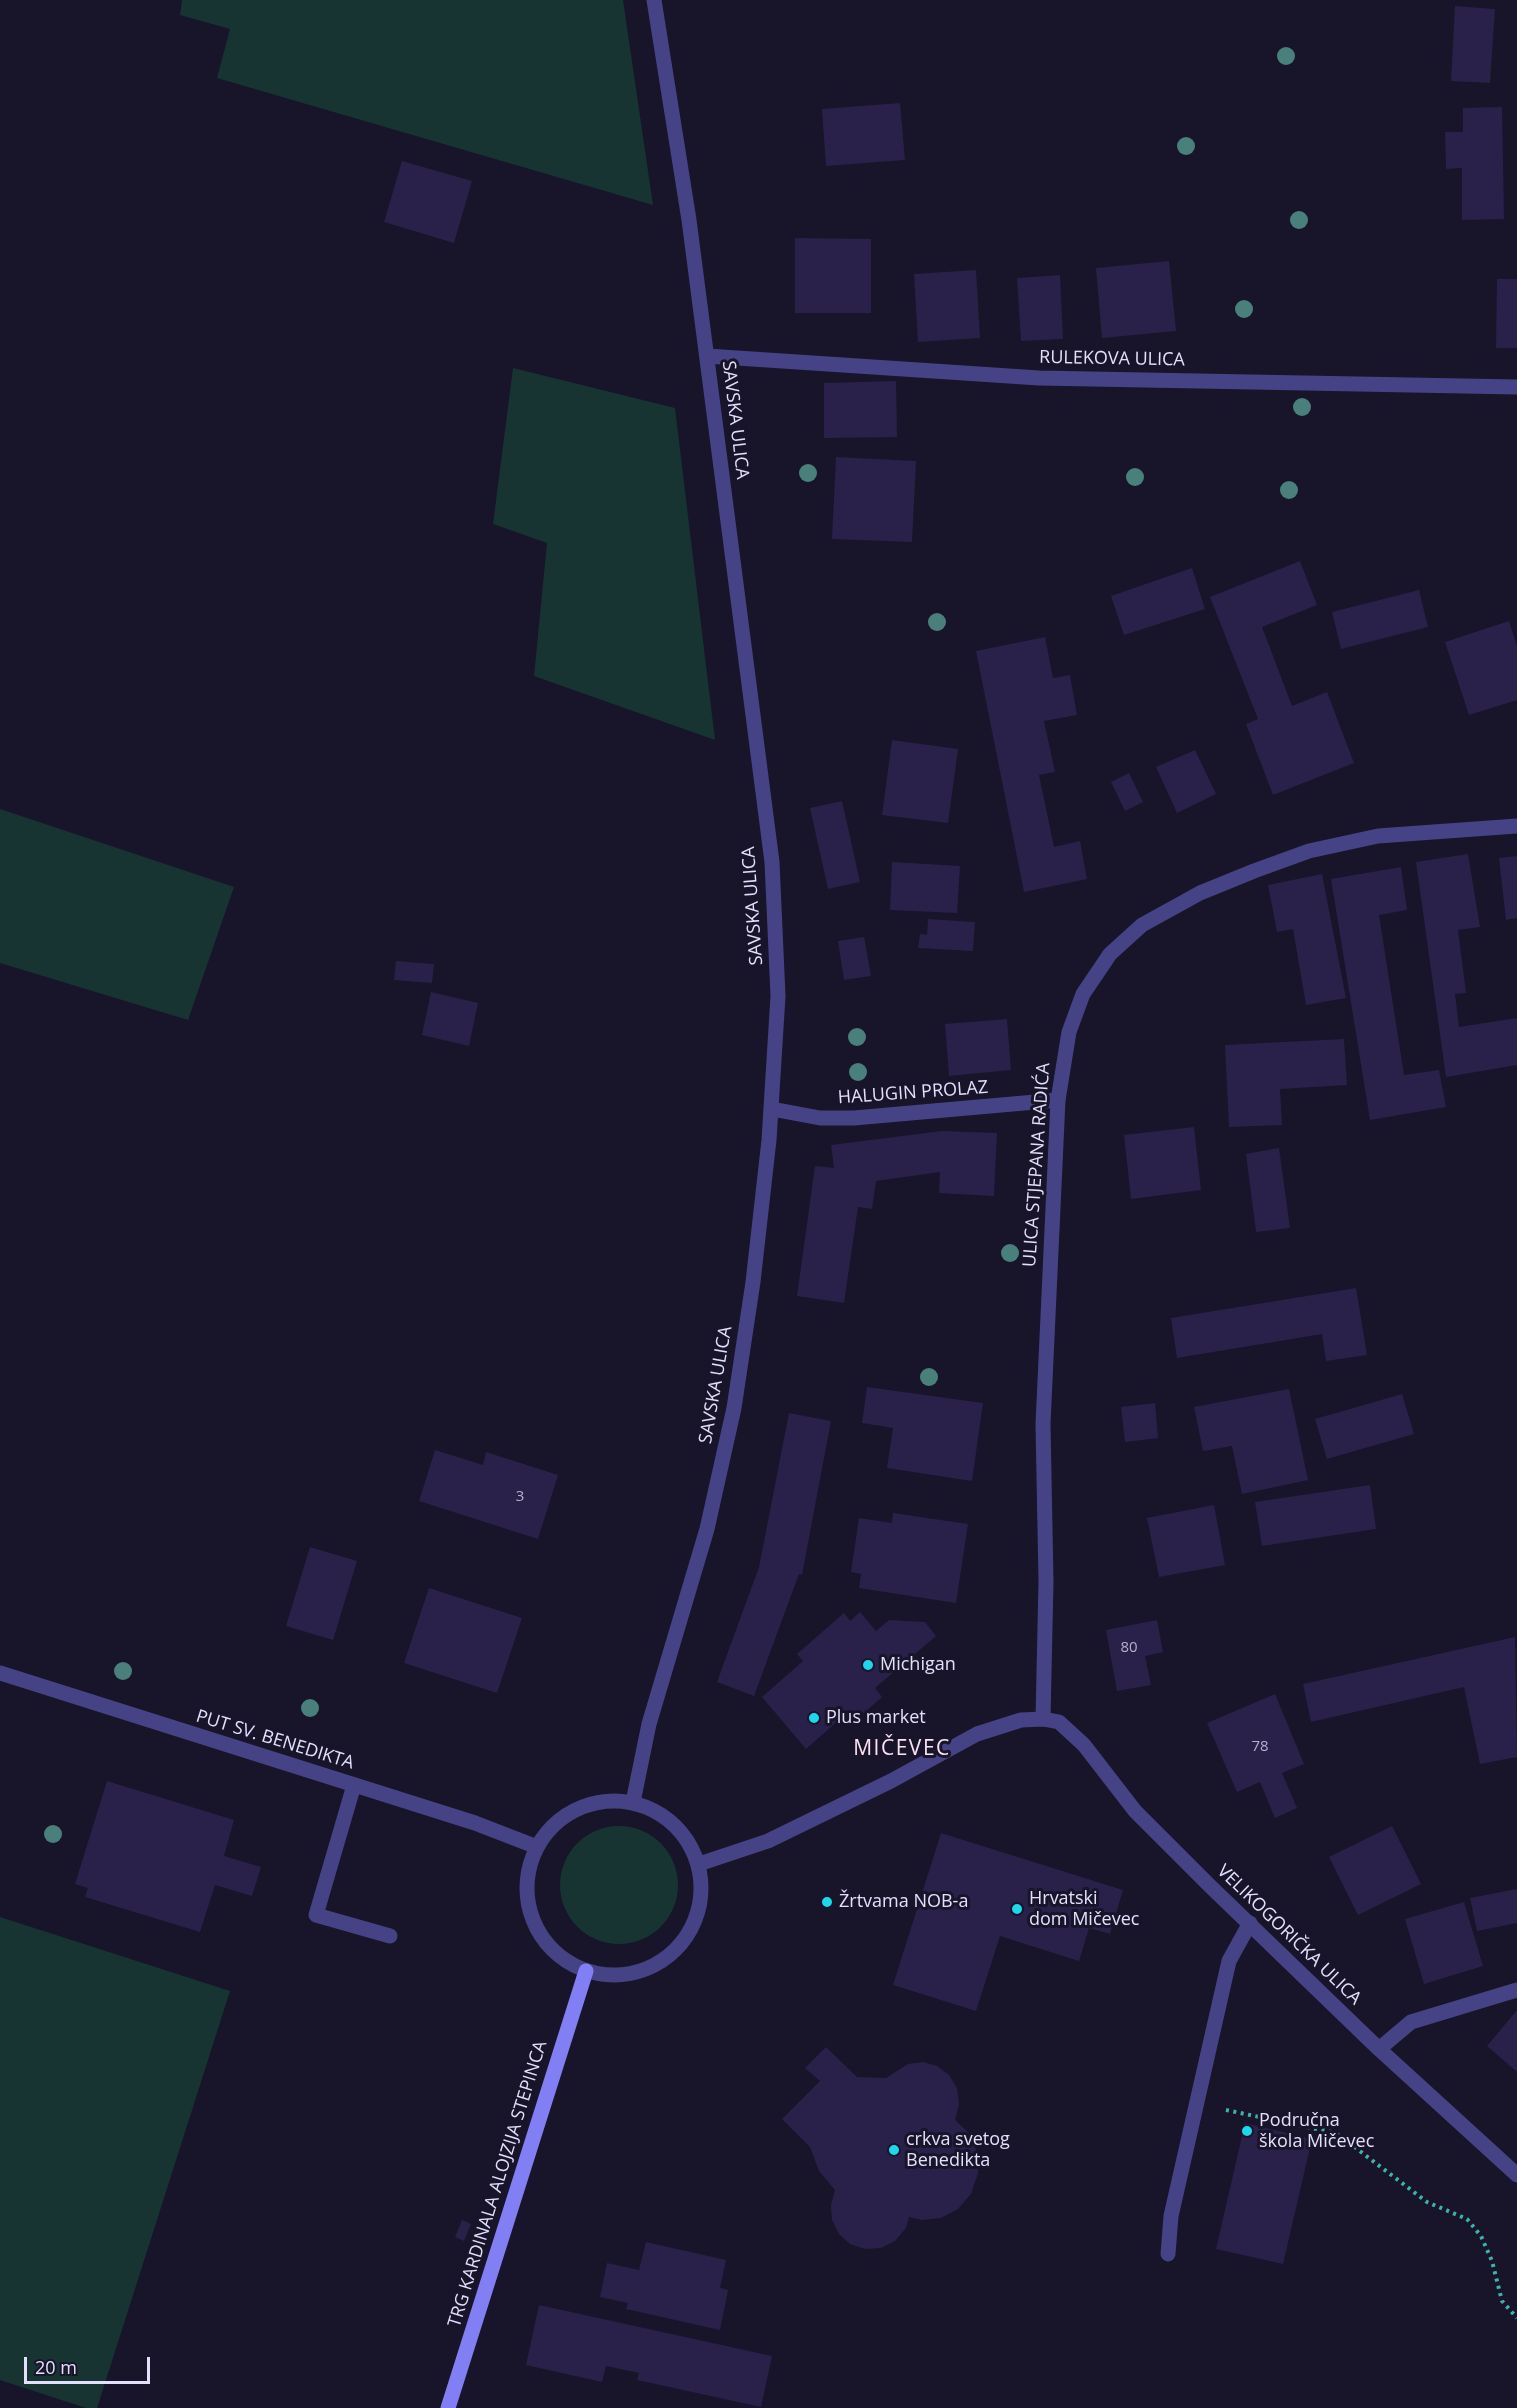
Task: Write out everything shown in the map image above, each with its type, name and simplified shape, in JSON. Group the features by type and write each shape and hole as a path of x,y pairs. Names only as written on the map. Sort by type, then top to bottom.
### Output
{"main road":[{"name":"TRG KARDINALA ALOJZIJA STEPINCA","path":"448,2408 586,1971"}],"street":[{"name":"SAVSKA ULICA","path":"633,1803 649,1724 707,1530 734,1408 753,1282 772,1109 778,996 772,862 708,356 654,0"},
{"name":"RULEKOVA ULICA","path":"708,356 1039,378 1517,387"},
{"name":"ULICA STJEPANA RADIĆA","path":"1043,1719 1046,1581 1043,1424 1058,1100 1069,1032 1083,994 1110,954 1142,925 1200,893 1309,851 1378,836 1517,826"},
{"name":"HALUGIN PROLAZ","path":"772,1109 820,1118 854,1118 1058,1100"},
{"name":"PUT SV. BENEDIKTA","path":"0,1674 475,1823 537,1847"},
{"path":"699,1864 768,1841 891,1781 977,1734 1021,1720 1043,1719"},
{"name":"VELIKOGORIČKA ULICA","path":"1043,1719 1059,1722 1072,1731 1136,1811 1379,2049 1517,2175"},
{"path":"354,1785 316,1915 390,1936"},
{"path":"619,1800 633,1803 655,1811 676,1827 692,1848 699,1864 702,1887 697,1917 682,1943 659,1963 632,1974 605,1975 586,1971 557,1954 542,1938 531,1916 526,1891 529,1867 537,1847 547,1832 562,1818 586,1805 619,1800"},
{"path":"1168,2254 1171,2216 1229,1961 1250,1923"},
{"path":"1379,2049 1411,2022 1517,1990"}],"path":[{"path":"1196,2103 1336,2133 1395,2181 1427,2202 1467,2219 1485,2244 1502,2301 1517,2318"}],"green space":[{"path":"182,0 623,0 653,205 217,78 230,29 180,15"},
{"path":"513,368 675,408 715,740 534,676 547,543 493,524"},
{"path":"0,809 234,887 188,1020 0,963"},
{"path":"619,1826 642,1830 661,1843 674,1862 678,1885 674,1908 661,1927 642,1940 619,1944 596,1940 577,1927 564,1908 560,1885 564,1862 577,1843 596,1830"},
{"path":"0,1917 230,1991 97,2408 86,2408 0,2380"}],"building":[{"path":"1455,6 1495,9 1490,83 1451,81"},
{"path":"900,103 905,160 826,166 822,109"},
{"path":"1502,107 1504,219 1462,220 1462,168 1446,169 1445,132 1463,132 1463,108"},
{"path":"402,161 472,181 454,243 384,222"},
{"path":"795,238 871,239 871,313 795,313"},
{"path":"1169,261 1176,331 1102,338 1096,268"},
{"path":"976,270 980,338 918,342 914,274"},
{"path":"1060,275 1063,339 1021,341 1017,278"},
{"path":"1497,279 1517,279 1517,348 1496,348"},
{"path":"896,381 897,437 824,438 824,383"},
{"path":"836,457 916,461 912,542 832,539"},
{"path":"1300,561 1317,605 1262,627 1292,706 1327,692 1354,763 1273,795 1246,724 1258,719 1210,597"},
{"path":"1192,568 1205,609 1124,635 1111,596"},
{"path":"1419,590 1428,627 1341,649 1332,612"},
{"path":"1509,621 1517,646 1517,700 1469,715 1445,642"},
{"path":"1045,637 1053,678 1070,675 1077,715 1044,721 1055,772 1039,775 1054,847 1080,841 1087,879 1024,892 976,651"},
{"path":"892,740 958,749 948,823 882,815"},
{"path":"1195,750 1216,794 1177,813 1156,767"},
{"path":"1129,773 1143,802 1125,811 1111,782"},
{"path":"842,801 860,882 828,889 810,808"},
{"path":"1468,854 1480,927 1458,930 1466,993 1455,994 1459,1027 1517,1018 1517,1065 1446,1077 1416,862"},
{"path":"1517,856 1517,918 1506,920 1499,858"},
{"path":"892,862 960,866 957,913 890,910"},
{"path":"1401,867 1407,910 1379,915 1404,1075 1439,1070 1446,1107 1370,1120 1331,879"},
{"path":"1322,874 1346,998 1306,1005 1293,929 1277,932 1268,885"},
{"path":"928,919 975,922 973,951 918,948 920,934 927,935"},
{"path":"864,937 871,976 844,980 838,941"},
{"path":"396,961 434,964 432,983 394,980"},
{"path":"431,992 478,1003 469,1046 422,1035"},
{"path":"1007,1019 1011,1070 949,1076 945,1024"},
{"path":"1344,1039 1347,1085 1280,1089 1282,1125 1229,1127 1225,1045"},
{"path":"1194,1127 1201,1190 1131,1199 1124,1135"},
{"path":"942,1131 997,1133 994,1196 939,1193 940,1172 876,1181 872,1209 858,1207 844,1303 797,1296 815,1166 834,1168 831,1145"},
{"path":"1279,1148 1290,1228 1256,1232 1246,1154"},
{"path":"1356,1288 1367,1355 1326,1361 1322,1334 1177,1358 1171,1318"},
{"path":"867,1387 983,1403 972,1481 887,1468 893,1428 862,1423"},
{"path":"1289,1389 1308,1480 1242,1494 1232,1446 1203,1451 1194,1407"},
{"path":"1402,1394 1414,1434 1327,1459 1315,1419"},
{"path":"1155,1403 1158,1438 1125,1442 1121,1407"},
{"path":"789,1413 831,1421 802,1575 799,1574 754,1696 717,1682 759,1567"},
{"path":"435,1450 483,1465 486,1452 558,1475 538,1539 419,1501"},
{"path":"1370,1485 1376,1529 1262,1546 1255,1502"},
{"path":"1214,1505 1225,1565 1159,1577 1147,1518"},
{"path":"893,1513 968,1524 956,1603 859,1588 861,1574 851,1572 859,1518 892,1523"},
{"path":"310,1547 357,1561 333,1640 286,1626"},
{"path":"429,1588 522,1618 497,1693 404,1663"},
{"path":"860,1612 876,1631 889,1620 925,1622 936,1636 875,1688 882,1697 855,1721 848,1712 806,1749 762,1697 803,1661 797,1654 844,1613 850,1621"},
{"path":"1157,1620 1163,1652 1145,1656 1151,1685 1117,1691 1106,1630"},
{"path":"1515,1637 1517,1757 1480,1764 1464,1687 1311,1722 1303,1684"},
{"path":"1275,1694 1304,1764 1282,1773 1297,1808 1275,1818 1260,1782 1237,1792 1207,1723"},
{"path":"107,1781 234,1820 224,1856 261,1867 252,1896 215,1885 200,1932 85,1897 88,1888 75,1884"},
{"path":"1392,1826 1421,1884 1358,1915 1329,1857"},
{"name":"Hrvatski dom Mičevec","path":"941,1833 1123,1890 1110,1934 1089,1928 1079,1961 1000,1936 976,2011 893,1985"},
{"path":"1517,1889 1517,1923 1477,1931 1470,1898"},
{"path":"1464,1902 1483,1966 1424,1984 1405,1919"},
{"path":"1517,2010 1517,2072 1487,2046"},
{"name":"crkva svetog Benedikta","path":"826,2047 857,2077 886,2078 908,2064 923,2062 937,2066 949,2075 957,2088 959,2104 955,2120 968,2132 977,2152 978,2173 971,2194 958,2209 941,2218 922,2220 909,2217 906,2228 895,2241 881,2248 865,2249 850,2244 839,2234 832,2220 831,2205 835,2190 819,2171 810,2147 782,2119 820,2081 805,2068"},
{"path":"1245,2123 1312,2139 1283,2264 1216,2249"},
{"path":"462,2220 471,2224 464,2241 455,2237"},
{"path":"646,2242 726,2260 720,2288 728,2290 720,2330 626,2309 628,2303 600,2297 607,2263 639,2270"},
{"path":"539,2305 772,2356 761,2407 637,2380 639,2373 606,2366 602,2382 526,2365"}],"place":[{"name":"Michigan","path":"868,1665"},
{"name":"Plus market","path":"814,1718"},
{"name":"Žrtvama NOB-a","path":"827,1902"},
{"name":"Hrvatski dom Mičevec","path":"1017,1909"},
{"name":"Područna škola Mičevec","path":"1247,2131"},
{"name":"crkva svetog Benedikta","path":"894,2150"}],"district":[{"name":"MIČEVEC","path":"902,1749"}]}
